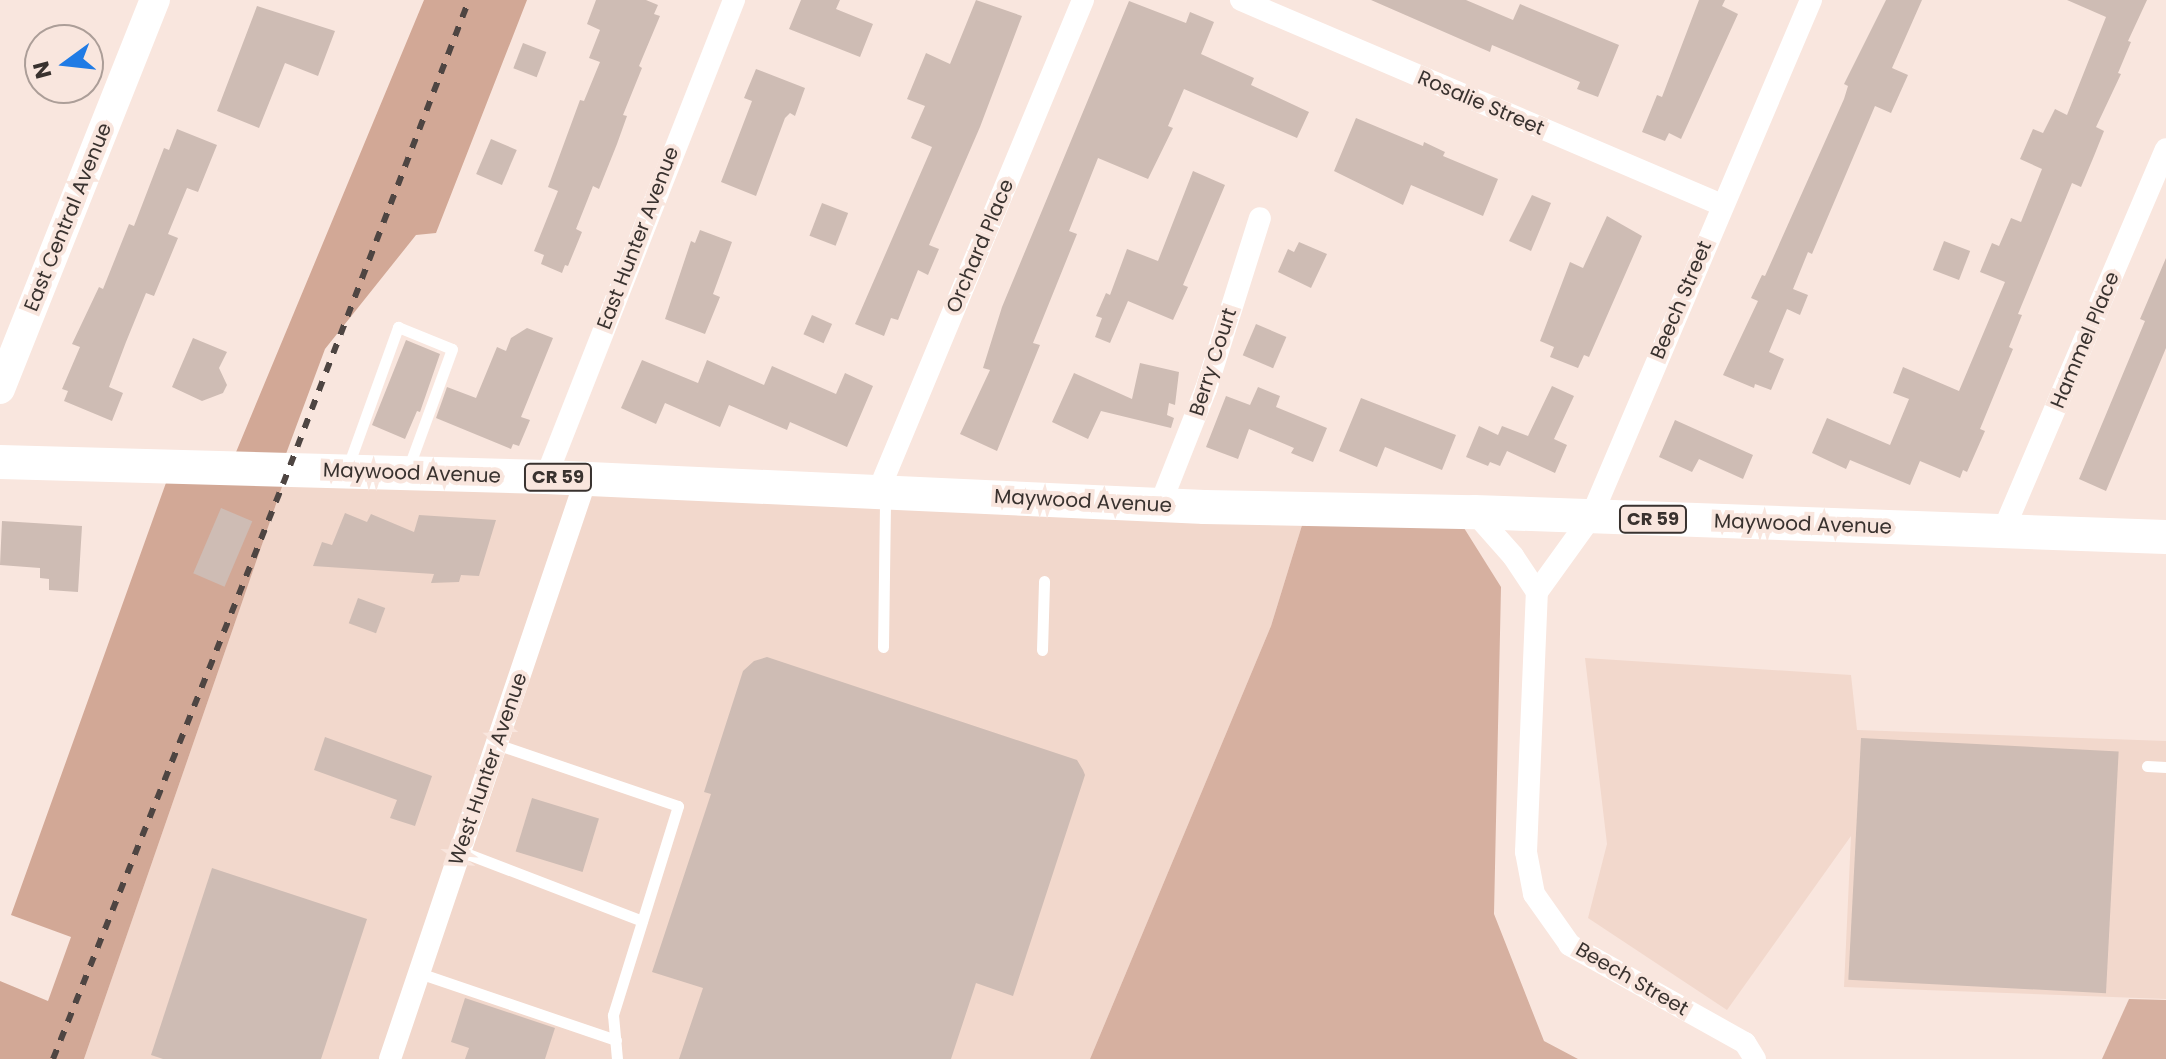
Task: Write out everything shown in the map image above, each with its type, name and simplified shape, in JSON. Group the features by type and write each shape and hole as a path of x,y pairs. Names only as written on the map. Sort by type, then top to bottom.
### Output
{"main road":[{"name":"Maywood Avenue","path":"0,462 546,477 1160,505 1474,512 2166,537"}],"street":[{"name":"East Central Avenue","path":"0,389 155,0"},
{"name":"East Hunter Avenue","path":"546,477 734,0"},
{"name":"Orchard Place","path":"882,492 1083,0"},
{"name":"Rosalie Street","path":"1241,0 1722,205"},
{"name":"Beech Street","path":"1755,1059 1745,1043 1570,945 1534,894 1526,852 1537,592 1591,517 1811,0"},
{"name":"Hammel Place","path":"2003,531 2166,149"},
{"name":"Berry Court","path":"1160,505 1206,389 1260,218"},
{"name":"West Hunter Avenue","path":"390,1059 586,479"},
{"path":"1474,512 1513,556 1537,592"}],"lane":[{"path":"346,471 398,327 452,349 407,473"},
{"path":"882,492 883,647"},
{"path":"1042,650 1044,581"},
{"path":"496,744 678,806 613,1015 617,1059"},
{"path":"2147,766 2166,767"},
{"path":"460,851 642,921"},
{"path":"419,973 616,1040"}],"shaded area":[{"path":"424,0 527,0 436,233 416,235 325,349 280,470 229,469"},
{"path":"167,480 283,484 84,1059 0,1059 0,981 48,1001 71,937 11,915"},
{"path":"283,484 1307,509 1271,626 1090,1059 84,1059"},
{"path":"1307,509 1454,512 1501,587 1494,914 1544,1041 1578,1059 1090,1059 1271,626"},
{"path":"1585,658 1851,675 1857,730 2166,741 2166,999 1844,987 1851,836 1727,1010 1588,918 1607,844"},
{"path":"2129,999 2166,1000 2166,1059 2102,1059"}],"building":[{"path":"596,0 646,0 658,5 654,14 660,16 639,66 642,68 623,115 627,116 617,144 599,189 593,186 576,229 582,232 562,273 541,264 544,255 534,251 558,191 548,187 580,100 584,101 600,62 589,58 600,30 587,24"},
{"path":"801,0 840,0 836,9 873,24 860,57 789,29"},
{"path":"976,0 1022,16 980,127 929,245 939,249 928,275 918,270 898,320 891,318 884,336 855,324 932,147 911,138 925,106 907,99 926,53 950,64"},
{"path":"1371,0 1466,0 1513,20 1520,4 1619,45 1598,97 1577,89 1580,82 1492,45 1490,52"},
{"path":"1699,0 1725,0 1722,6 1738,14 1681,139 1669,133 1665,141 1642,132 1657,95 1662,97"},
{"path":"1886,0 1922,0 1892,68 1908,75 1891,113 1875,106 1812,254 1808,252 1793,289 1808,295 1800,315 1787,309 1769,352 1784,359 1771,390 1755,384 1754,388 1723,375 1758,301 1751,298 1762,275 1765,276 1844,99 1848,86 1844,84"},
{"path":"2067,0 2147,0 2128,41 2131,42 2118,73 2121,74 2096,127 2104,131 2094,156 2081,187 2072,183 2018,314 2022,315 2009,347 2013,349 1980,429 1985,431 1967,472 1963,470 1960,478 1920,461 1910,485 1850,460 1846,469 1812,453 1827,418 1890,445 1909,399 1893,393 1903,367 1959,391 2005,282 1980,272 1992,243 1999,246 2011,218 2021,222 2042,169 2020,159 2033,129 2043,133 2055,109 2067,115 2106,17"},
{"path":"1129,1 1186,23 1190,12 1214,22 1201,54 1254,78 1251,85 1309,112 1297,138 1184,89 1168,126 1173,128 1148,179 1098,158 1069,231 1077,234 1033,343 1040,345 997,451 960,434 990,370 983,368 1002,307"},
{"path":"257,6 335,31 318,76 285,63 259,128 217,111"},
{"path":"523,43 546,52 537,77 513,68"},
{"path":"756,69 805,88 795,116 790,113 785,118 756,196 721,182 752,101 744,98"},
{"path":"1356,118 1423,146 1424,142 1445,152 1443,156 1498,179 1483,216 1411,185 1403,205 1334,171"},
{"path":"177,129 217,145 198,192 187,188 168,234 178,238 154,296 146,293 126,342 109,387 123,393 112,421 64,401 68,391 62,389 80,347 72,344 99,287 103,289 129,224 134,226 164,148 169,150"},
{"path":"491,139 517,150 502,185 476,174"},
{"path":"1193,171 1225,185 1183,285 1188,287 1173,320 1128,301 1110,343 1095,337 1102,318 1096,316 1106,293 1110,295 1127,249 1158,261"},
{"path":"1532,195 1551,203 1531,251 1509,241"},
{"path":"822,203 848,213 836,246 809,236"},
{"path":"1607,216 1642,236 1589,357 1584,355 1578,368 1550,357 1554,347 1540,341 1570,262 1583,268"},
{"path":"700,230 732,242 713,294 720,297 705,334 665,319 691,241 695,243"},
{"path":"1944,241 1970,251 1959,280 1933,270"},
{"path":"1299,242 1327,254 1311,288 1278,272 1288,249 1294,252"},
{"path":"2166,258 2166,348 2106,491 2079,479 2145,321 2140,319"},
{"path":"812,315 832,324 824,343 803,334"},
{"path":"1256,324 1286,337 1273,368 1243,355"},
{"path":"527,328 553,338 521,417 530,420 519,446 513,444 511,449 436,418 447,387 476,398 497,347 506,351 511,338"},
{"path":"193,338 227,352 219,368 227,385 223,393 202,401 172,387"},
{"path":"406,340 440,354 420,412 417,411 405,439 372,425"},
{"path":"642,360 698,383 707,360 764,385 772,366 836,394 845,373 873,386 847,447 790,422 787,430 729,405 720,427 665,403 656,424 621,408"},
{"path":"1140,363 1179,372 1175,405 1169,403 1167,415 1174,418 1171,428 1101,411 1088,439 1052,422 1074,373 1132,399"},
{"path":"1552,386 1574,396 1554,439 1567,445 1555,473 1507,451 1500,466 1490,462 1488,466 1466,457 1479,426 1498,435 1502,426 1528,436"},
{"path":"1258,387 1280,396 1276,407 1327,428 1313,462 1291,453 1294,448 1249,429 1238,459 1206,447 1226,396 1250,405"},
{"path":"1361,398 1456,435 1442,470 1385,447 1377,467 1339,451"},
{"path":"1675,420 1753,455 1743,479 1699,459 1692,472 1659,457"},
{"path":"221,508 252,521 225,587 193,573"},
{"path":"345,513 367,522 371,514 414,532 419,515 496,520 479,576 461,575 459,582 431,583 434,574 313,566 322,542 332,545"},
{"path":"2,521 82,526 78,592 49,590 49,579 40,578 40,568 0,565"},
{"path":"358,598 385,608 376,633 349,623"},
{"path":"767,657 1077,760 1083,770 1085,775 1013,996 976,983 951,1059 679,1059 703,988 652,972 711,794 704,792 743,671 754,661"},
{"path":"325,737 432,776 415,826 390,818 397,800 314,770"},
{"path":"1861,738 2119,752 2106,993 1848,980"},
{"path":"532,798 599,818 583,872 516,852"},
{"path":"212,868 367,919 321,1059 163,1059 151,1055"},
{"path":"465,998 555,1028 545,1059 465,1059 469,1048 451,1042"}],"railway":[{"path":"53,1059 283,484 469,0"}]}
